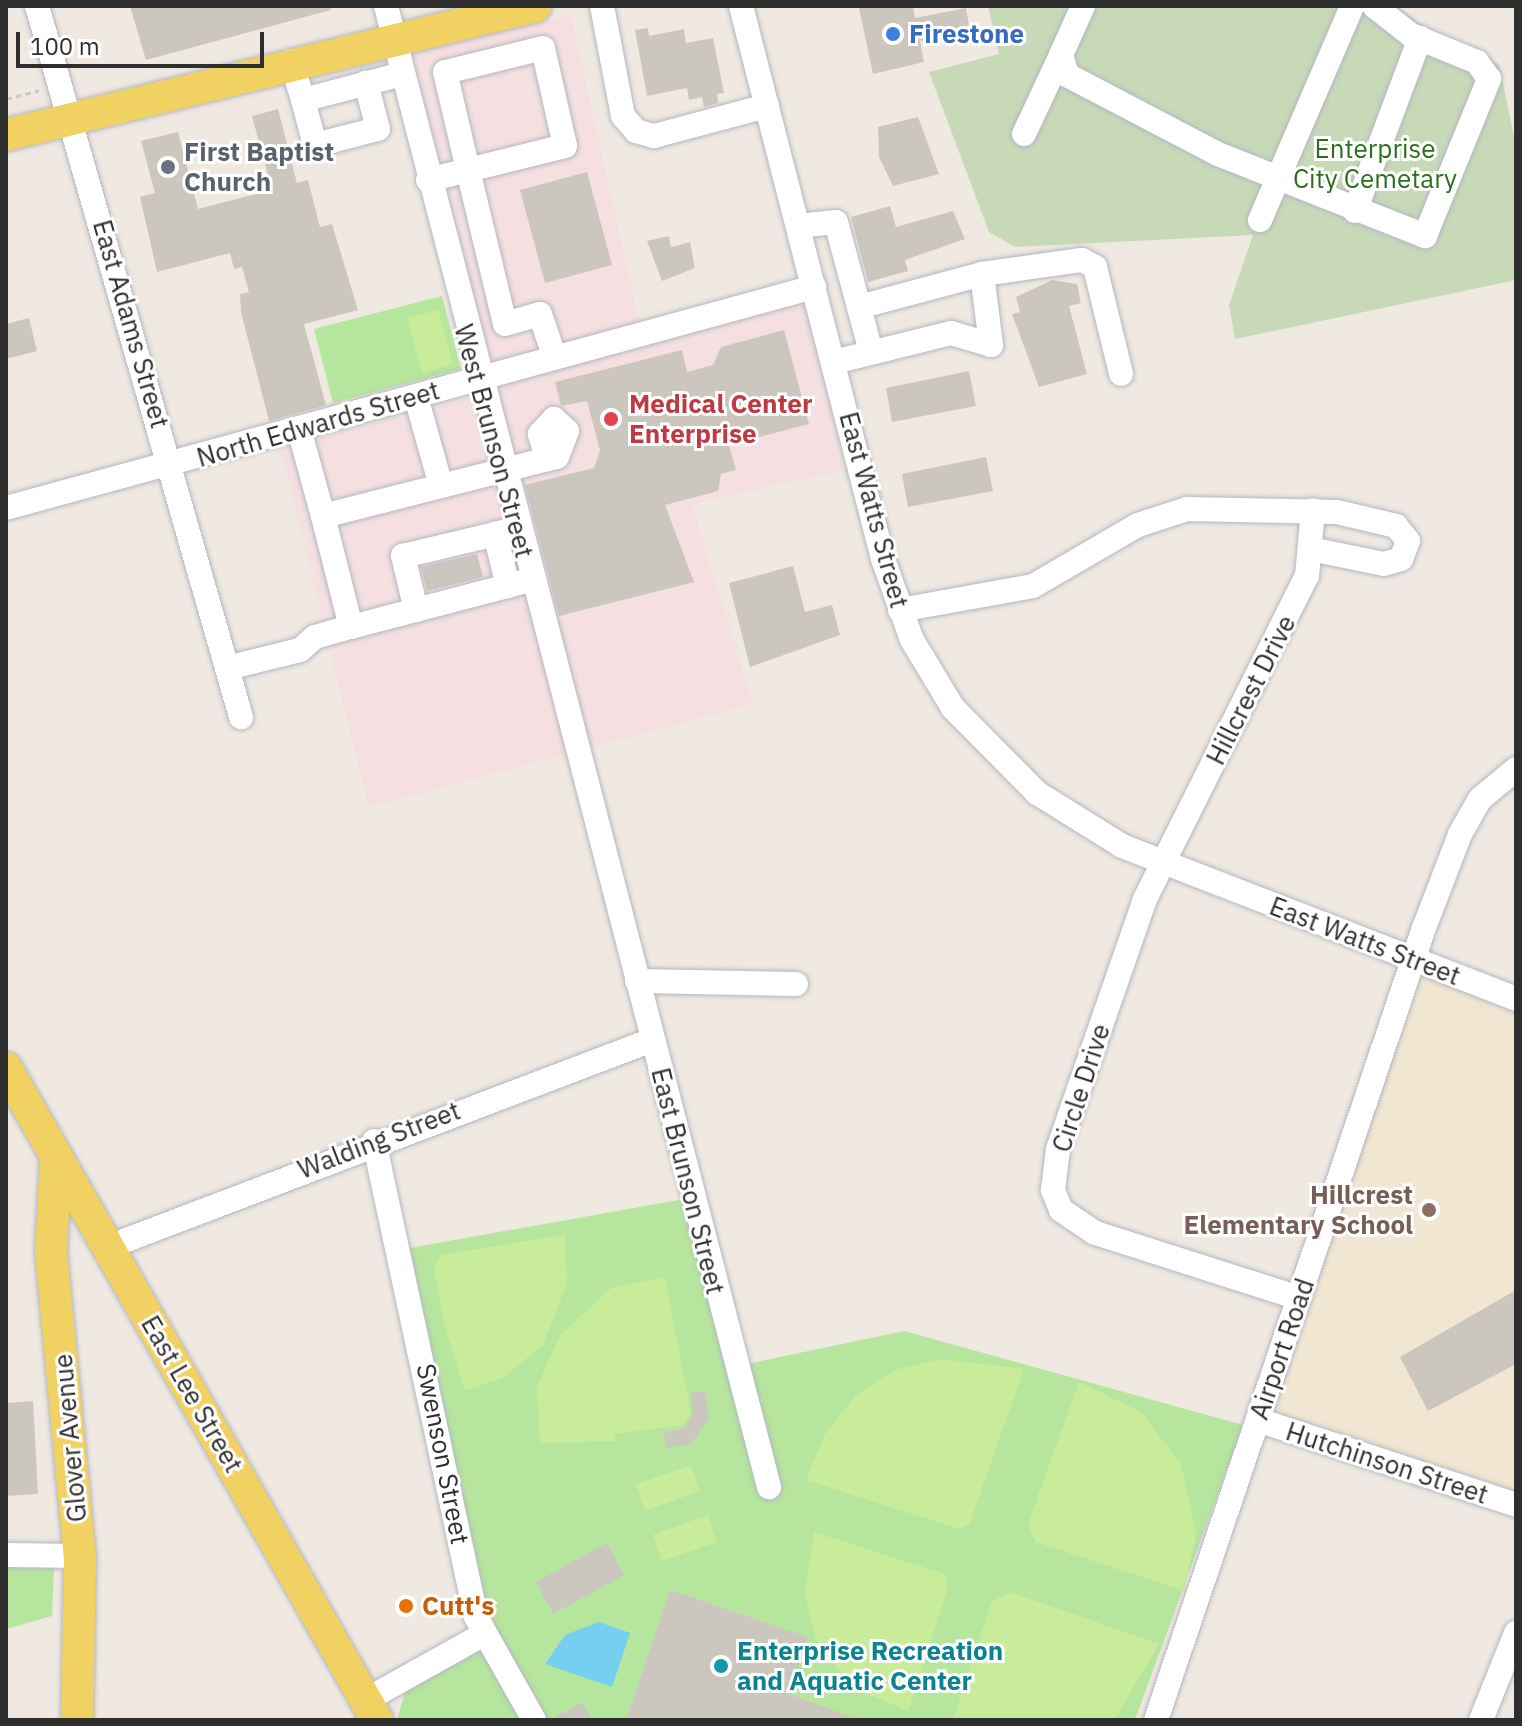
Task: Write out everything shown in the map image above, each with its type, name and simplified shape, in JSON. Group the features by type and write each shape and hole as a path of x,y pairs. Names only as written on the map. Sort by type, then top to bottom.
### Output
{"main road":[{"path":"6,135 291,61 389,21 536,6"},
{"name":"East Lee Street","path":"6,1068 372,1710"},
{"name":"Glover Avenue","path":"56,1157 51,1252 80,1556 77,1720"}],"street":[{"name":"East Adams Street","path":"37,6 172,465 241,717"},
{"path":"602,6 623,116 636,131 654,136 767,106"},
{"name":"East Watts Street","path":"741,6 900,610 930,675 998,757 1070,816 1163,864 1516,999"},
{"path":"1024,134 1083,6"},
{"path":"1260,220 1282,181 1352,6"},
{"path":"1061,55 1067,75 1117,105 1282,181 1425,236 1489,79 1477,62 1420,38 1374,6"},
{"name":"West Brunson Street","path":"389,21 501,472 506,531 519,583 609,875"},
{"path":"1355,211 1420,38"},
{"path":"428,180 468,170 565,146 543,48 445,72 468,170 505,324 540,314 555,358"},
{"path":"291,61 315,145 378,129 366,83"},
{"path":"303,100 402,74"},
{"path":"798,226 836,222 871,352"},
{"path":"859,307 982,274 1048,261 1095,267 1121,374"},
{"path":"834,362 951,333 991,345 982,274"},
{"name":"North Edwards Street","path":"6,508 814,287"},
{"path":"416,397 441,486"},
{"path":"299,429 351,627"},
{"path":"323,516 547,459"},
{"path":"900,610 1033,586 1163,514 1313,510 1396,526 1408,541 1401,559 1384,564 1315,550"},
{"name":"Hillcrest Drive","path":"1163,864 1315,550 1313,510"},
{"path":"416,610 403,556 506,531"},
{"path":"227,668 300,650 315,637 519,583"},
{"name":"Airport Road","path":"1156,1720 1413,959 1460,834 1480,799 1516,769"},
{"name":"Circle Drive","path":"1163,864 1058,1149 1053,1190 1061,1210 1095,1233 1299,1298"},
{"name":"East Brunson Street","path":"609,875 769,1487"},
{"path":"637,981 796,984"},
{"name":"Walding Street","path":"108,1247 374,1141 652,1040"},
{"name":"Swenson Street","path":"374,1141 484,1634 534,1720"},
{"name":"Hutchinson Street","path":"1258,1420 1516,1505"},
{"path":"6,1555 80,1556"},
{"path":"1481,1720 1516,1633"},
{"path":"372,1710 484,1634"}],"path":[{"path":"6,99 43,89"}],"shaded area":[{"name":"Medical Center Enterprise","path":"571,16 644,344 808,305 844,470 692,504 753,704 369,807 280,448 498,391 408,48"},
{"name":"Hillcrest Elementary School","path":"1422,974 1516,1010 1516,1490 1274,1410"}],"green space":[{"name":"Enterprise City Cemetary","path":"988,6 1396,6 1439,38 1499,64 1516,146 1516,280 1235,339 1229,305 1253,235 1015,247 989,232 929,72 999,54"},
{"path":"442,296 461,369 333,403 314,329"},
{"path":"438,310 453,364 422,373 407,318"},
{"path":"684,1199 728,1368 904,1331 1243,1425 1135,1720 397,1720 405,1692 499,1637 482,1589 410,1248"},
{"path":"565,1235 567,1283 543,1345 502,1378 465,1391 444,1324 434,1270 440,1255"},
{"path":"665,1277 691,1414 683,1425 615,1434 615,1441 540,1443 537,1387 560,1335 611,1288"},
{"path":"941,1359 1024,1369 969,1525 959,1529 806,1480 825,1434 856,1395 895,1370"},
{"path":"1079,1382 1141,1412 1181,1464 1196,1534 1184,1591 1036,1542 1028,1524"},
{"path":"691,1465 700,1491 645,1511 636,1484"},
{"path":"708,1515 717,1542 662,1561 653,1535"},
{"path":"814,1532 945,1574 948,1588 908,1711 851,1687 816,1639 805,1594"},
{"path":"6,1567 54,1567 52,1616 6,1629"},
{"path":"1010,1592 1159,1644 1114,1720 953,1720 992,1601"}],"water":[{"path":"599,1622 630,1633 612,1687 545,1664 565,1635"}],"building":[{"path":"130,6 330,6 331,10 146,60"},
{"path":"913,6 915,18 966,8 970,31 920,41 924,62 873,74 859,8"},
{"path":"648,28 649,36 684,29 686,43 713,38 724,93 717,94 718,103 704,107 702,97 689,100 687,88 647,96 635,30"},
{"path":"278,109 297,183 308,180 320,227 332,224 358,310 304,324 326,405 269,421 241,312 240,294 249,292 242,267 234,269 230,253 157,272 140,197 155,193 141,141 178,132 198,209 272,190 252,116"},
{"path":"918,117 939,174 893,186 879,157 878,127"},
{"path":"587,172 612,265 545,283 520,190"},
{"path":"890,206 896,227 953,211 965,239 905,260 908,271 868,282 851,217"},
{"path":"669,236 671,247 690,242 695,268 662,281 647,241"},
{"path":"1052,280 1077,284 1081,303 1069,306 1087,374 1039,387 1012,314 1020,312 1016,297"},
{"path":"29,318 37,351 6,359 6,324"},
{"path":"784,330 809,424 729,445 736,470 721,474 718,491 665,505 694,582 559,616 525,485 594,468 600,450 587,401 561,406 555,382 682,350 687,372 713,365 721,347"},
{"path":"969,371 976,406 892,422 886,388"},
{"path":"986,457 993,491 908,507 902,474"},
{"path":"477,554 483,577 427,591 421,567"},
{"path":"793,566 805,612 832,605 840,635 750,667 729,583"},
{"path":"1516,1290 1516,1364 1428,1411 1400,1357"},
{"path":"705,1391 709,1419 691,1444 666,1448 664,1432 683,1429 693,1415 691,1393"},
{"path":"33,1401 38,1494 6,1496 6,1403"},
{"path":"607,1543 624,1575 553,1614 536,1582"},
{"name":"Enterprise Recreation and Aquatic Center","path":"670,1590 808,1637 789,1694 859,1720 626,1720"},
{"path":"582,1702 592,1720 550,1720"}],"place":[{"name":"Firestone","path":"893,34"},
{"name":"First Baptist Church","path":"168,167"},
{"name":"Medical Center Enterprise","path":"611,419"},
{"name":"Hillcrest Elementary School","path":"1429,1210"},
{"name":"Cutt's","path":"406,1606"},
{"name":"Enterprise Recreation and Aquatic Center","path":"721,1666"}]}
